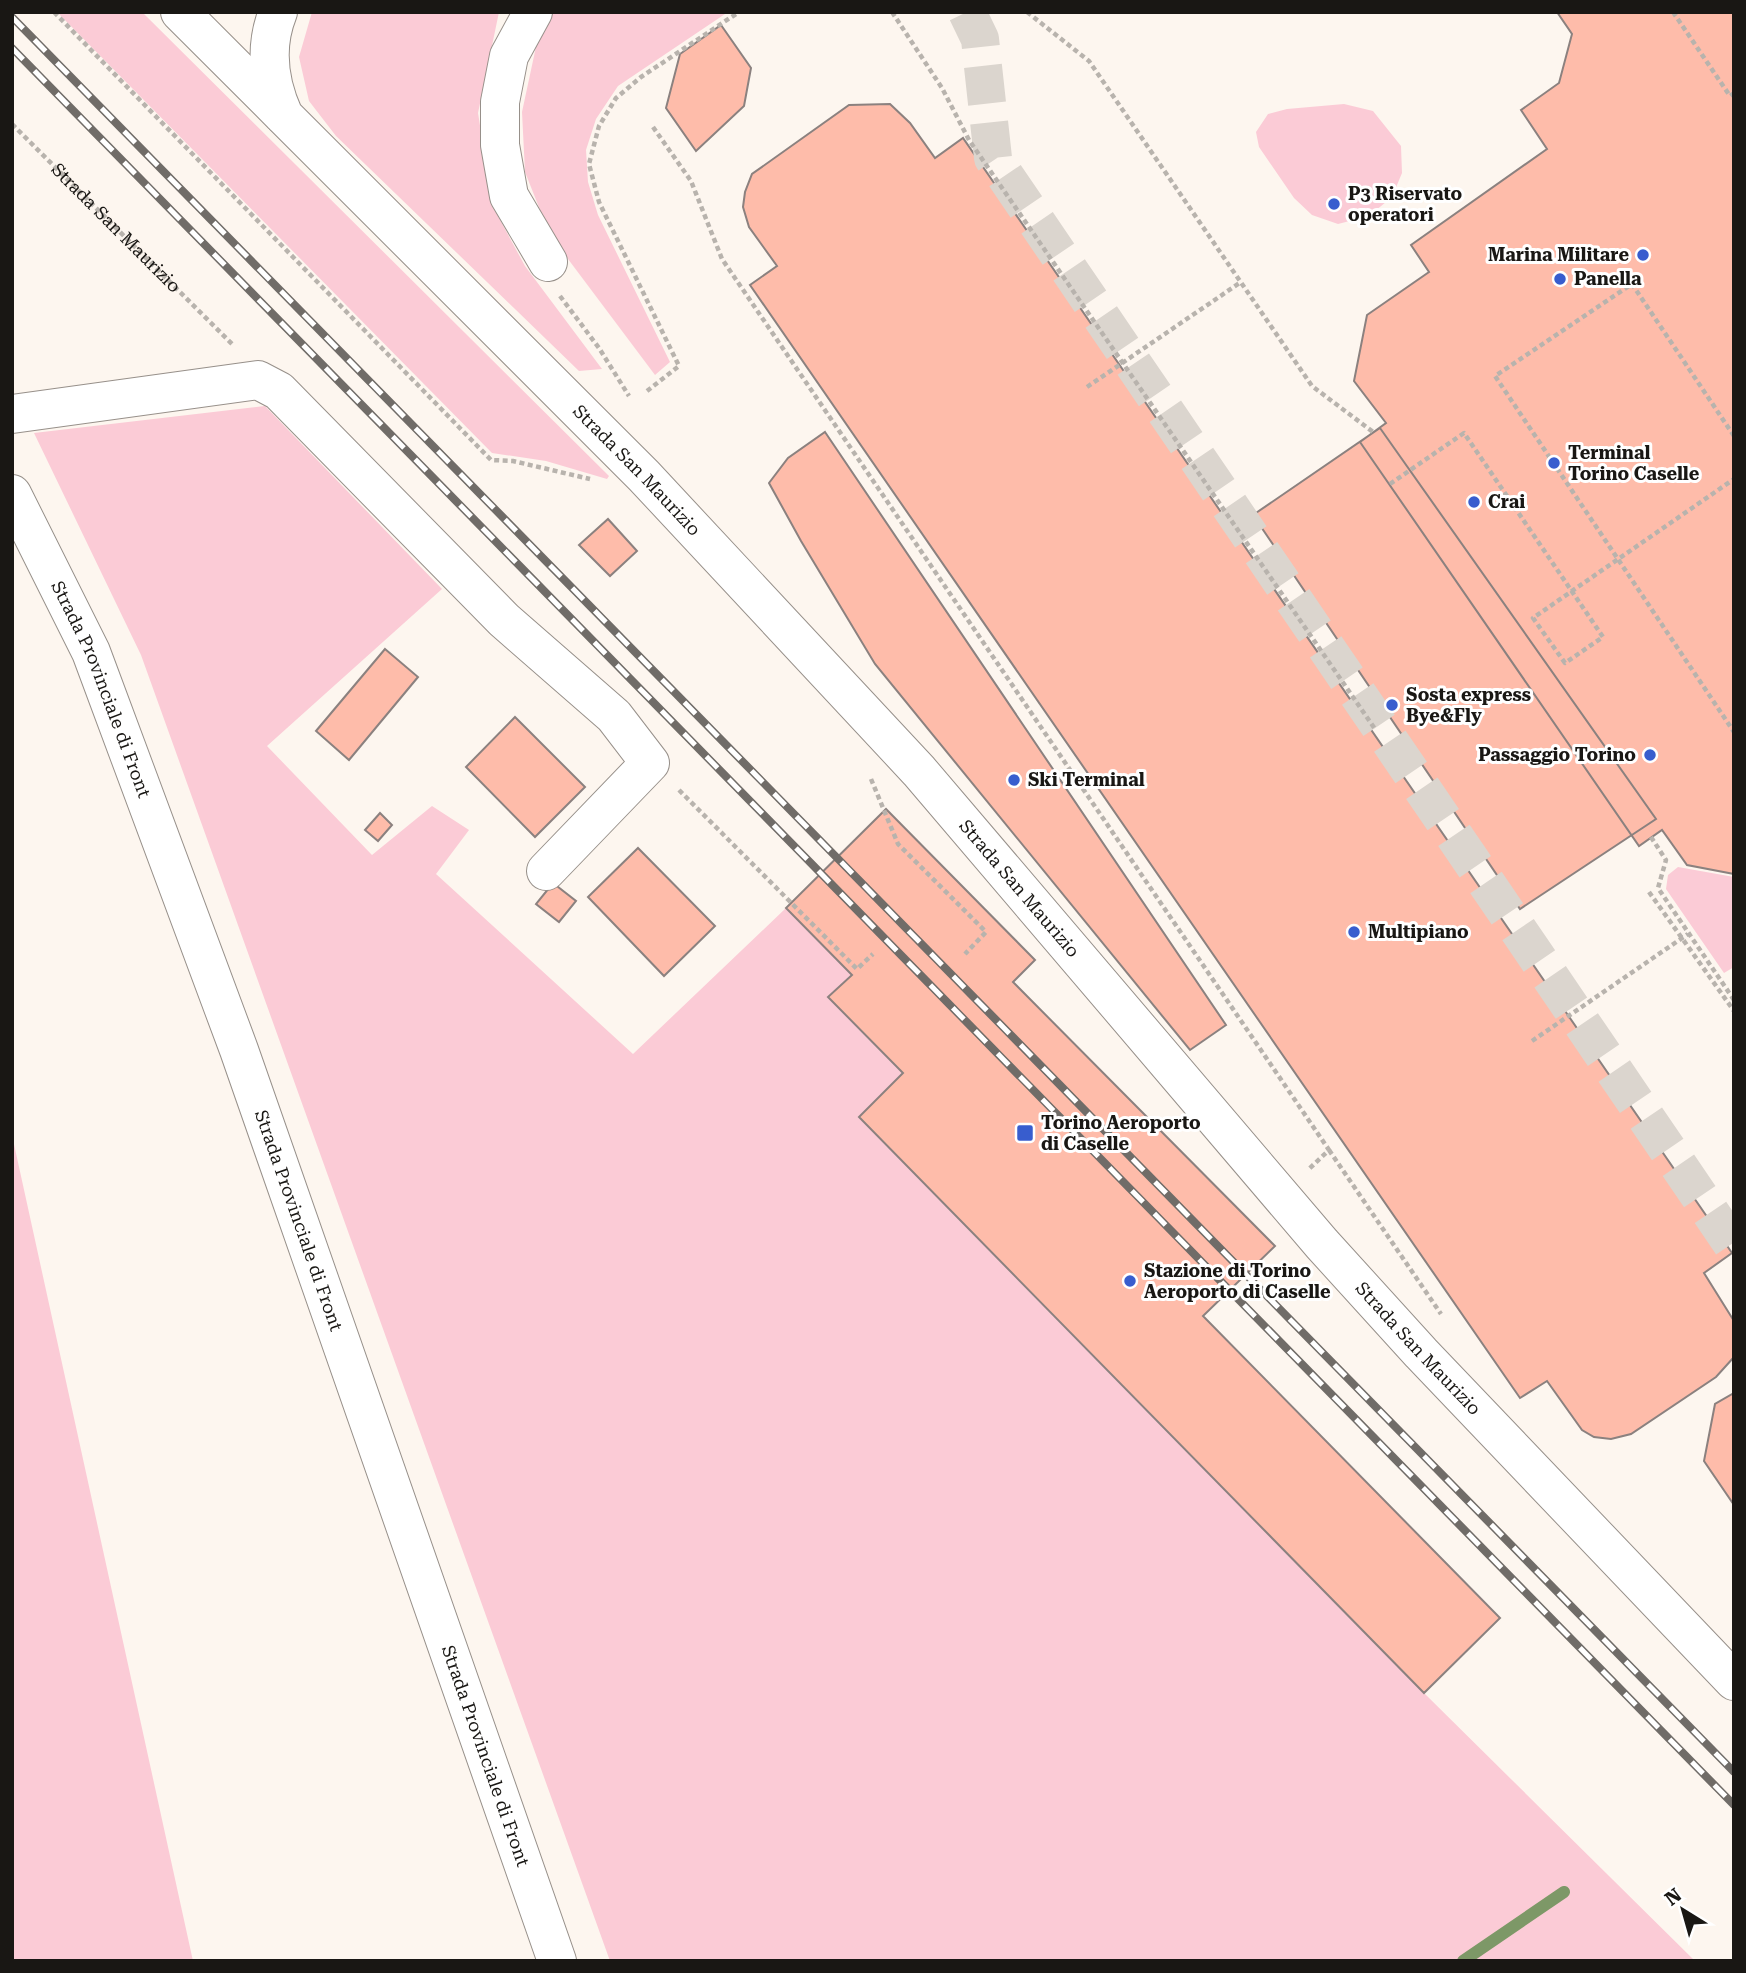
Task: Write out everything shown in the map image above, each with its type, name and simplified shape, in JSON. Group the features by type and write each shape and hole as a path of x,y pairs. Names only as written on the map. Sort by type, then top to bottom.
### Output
{"street":[{"name":"Strada San Maurizio","path":"180,12 644,476 919,771 1282,1196 1421,1353 1734,1681"},
{"name":"Strada San Maurizio","path":"278,12 269,50 272,90 284,116"},
{"path":"533,12 509,56 500,102 500,145 509,196 548,262"},
{"path":"12,414 257,380 279,391 504,620 614,716 650,763 546,871"},
{"name":"Strada Provinciale di Front","path":"12,494 91,652 163,845 239,1050 557,1961"}],"path":[{"path":"54,12 491,460 513,461 597,481"},
{"path":"646,391 679,366 599,202 589,164 599,127 616,98 641,77 738,12"},
{"path":"892,12 942,88 970,140 1375,729"},
{"path":"1027,12 1088,61 1312,386 1373,432"},
{"path":"1673,12 1730,96 1734,93"},
{"name":"Strada San Maurizio","path":"12,124 279,391"},
{"path":"653,127 691,181 722,259 1442,1315"},
{"path":"1087,387 1241,282"},
{"path":"1734,436 1632,284 1495,376 1734,732"},
{"path":"1390,484 1464,433 1564,580 1572,592 1603,637 1565,663 1533,618 1563,597 1573,590 1593,577 1734,479"},
{"path":"650,763 857,969 873,954"},
{"path":"869,775 898,844 986,932 965,954"},
{"path":"1651,837 1666,860 1658,888 1734,1000"},
{"path":"1648,892 1734,1011"},
{"path":"1532,1041 1688,934"},
{"path":"1282,1196 1329,1150"}],"shaded area":[{"path":"57,12 142,12 609,476 607,479 546,461 492,453"},
{"path":"312,12 499,12 478,113 493,207 525,266 602,369 579,371 336,136 309,101 299,57"},
{"path":"553,12 728,12 618,86 596,119 586,150 588,182 598,215 670,362 655,375 550,235 525,172 522,112 537,42"},
{"path":"1344,104 1373,111 1401,146 1402,173 1392,197 1369,216 1338,224 1312,215 1294,198 1259,147 1256,132 1268,114 1287,109"},
{"path":"265,406 442,589 267,746 372,855 432,806 469,830 436,874 633,1054 786,908 852,975 829,997 903,1073 860,1117 1424,1693 1695,1961 610,1961 141,655 34,433"},
{"path":"1678,867 1734,877 1734,967 1724,973 1666,889 1668,875"},
{"path":"12,1135 193,1961 12,1961"}],"building":[{"name":"Terminal Torino Caselle","path":"1557,12 1734,12 1734,874 1687,865 1662,830 1639,846 1360,442 1386,423 1354,381 1367,315 1429,272 1411,245 1547,149 1521,110 1559,83 1572,34"},
{"path":"721,25 751,68 744,106 696,151 666,108 680,54"},
{"name":"Multipiano","path":"890,104 910,123 935,158 963,138 1732,1253 1704,1273 1734,1321 1734,1357 1716,1377 1631,1434 1611,1439 1594,1437 1582,1430 1547,1381 1520,1398 750,285 777,266 749,227 743,207 752,174 849,105"},
{"path":"1380,428 1656,819 1520,909 1253,515"},
{"name":"Ski Terminal","path":"825,432 1226,1025 1190,1050 875,664 801,541 769,483 788,458"},
{"path":"608,519 637,551 610,576 579,545"},
{"path":"385,649 418,677 349,760 316,731"},
{"path":"515,717 585,787 535,837 466,767"},
{"name":"Stazione di Torino Aeroporto di Caselle","path":"886,809 1035,960 1013,982 1275,1246 1203,1316 1500,1618 1424,1693 859,1117 903,1073 828,997 852,975 786,908"},
{"path":"380,813 392,825 378,841 365,830"},
{"path":"638,848 715,926 664,976 588,897"},
{"path":"553,883 576,901 559,922 536,904"},
{"path":"1734,1393 1734,1505 1704,1461 1715,1404"}],"waterway":[{"path":"1463,1961 1564,1892"}],"tunnel":[{"path":"967,12 980,39 993,158 1734,1247"}],"railway":[{"path":"12,17 1734,1772"},
{"path":"12,48 1734,1805"}],"place":[{"name":"P3 Riservato operatori","path":"1334,204"},
{"name":"Marina Militare","path":"1643,255"},
{"name":"Panella","path":"1560,279"},
{"name":"Terminal Torino Caselle","path":"1554,463"},
{"name":"Crai","path":"1474,502"},
{"name":"Sosta express Bye&Fly","path":"1392,705"},
{"name":"Passaggio Torino","path":"1650,755"},
{"name":"Ski Terminal","path":"1014,780"},
{"name":"Multipiano","path":"1354,932"},
{"name":"Torino Aeroporto di Caselle","path":"1025,1133"},
{"name":"Stazione di Torino Aeroporto di Caselle","path":"1130,1281"}]}
